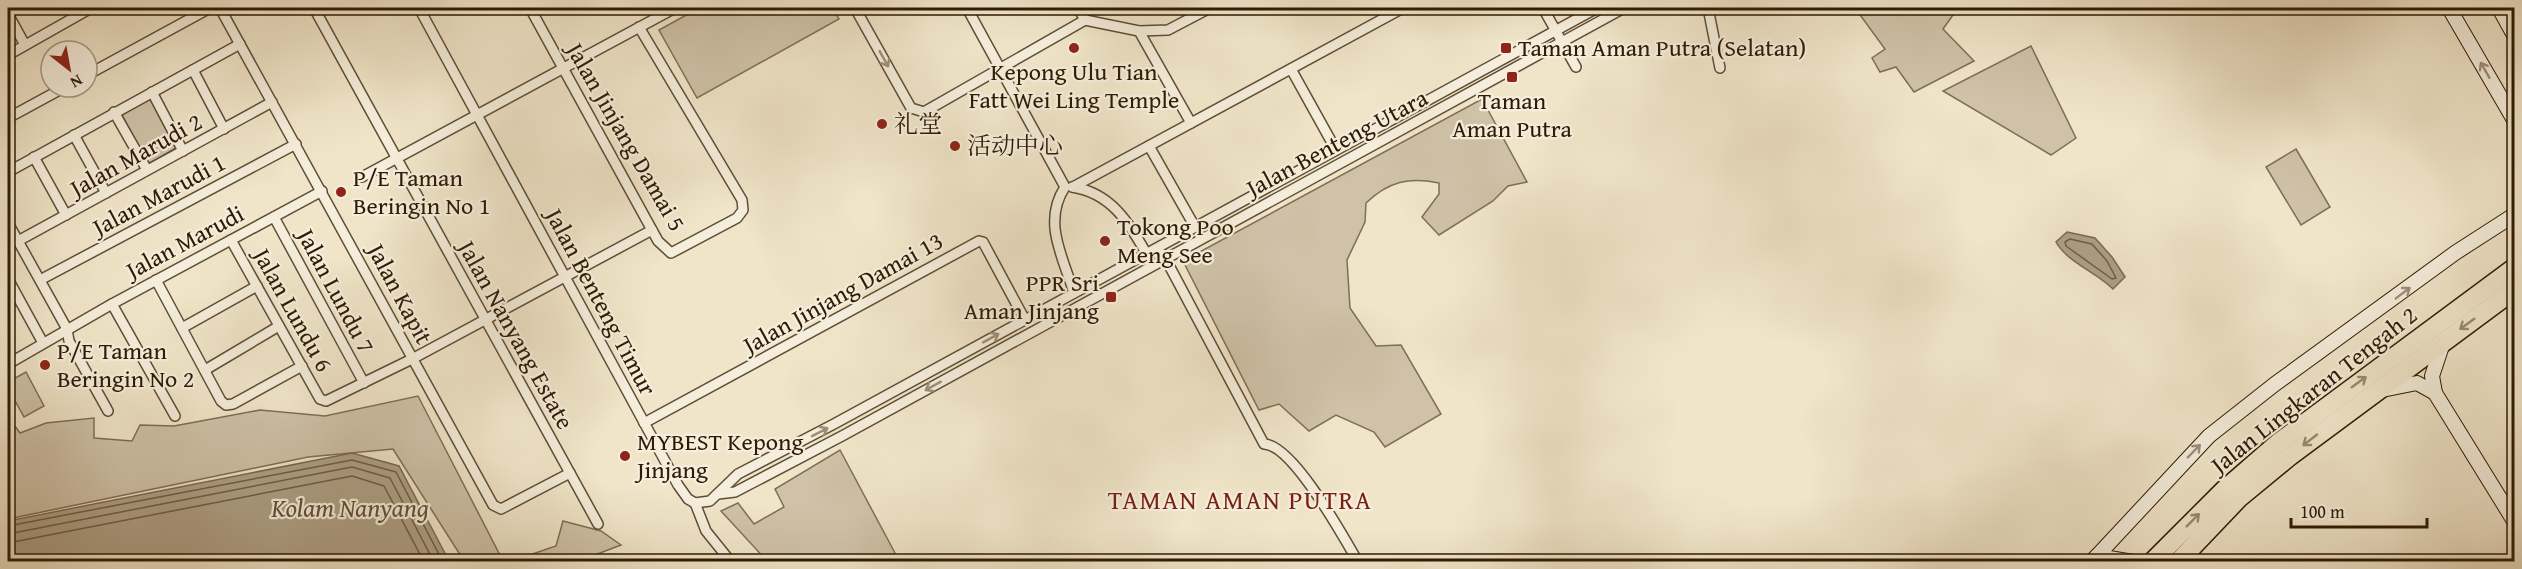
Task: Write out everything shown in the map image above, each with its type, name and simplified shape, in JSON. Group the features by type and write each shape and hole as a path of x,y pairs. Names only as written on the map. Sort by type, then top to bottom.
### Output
{"highway":[{"name":"Jalan Lingkaran Tengah 2","path":"2152,561 2224,490 2278,444 2514,268"},
{"name":"Jalan Lingkaran Tengah 2","path":"2178,561 2239,498 2304,444 2514,290"}],"street":[{"path":"8,55 91,8"},
{"path":"99,68 210,8"},
{"name":"Jalan Kapit","path":"220,8 493,505 501,509 570,473"},
{"name":"Jalan Nanyang Estate","path":"314,8 598,524"},
{"name":"Jalan Benteng Timur","path":"418,8 678,485 688,499 695,503 706,531 731,561"},
{"name":"Jalan Jinjang Damai 5","path":"530,8 658,241 671,253 737,218 743,210 742,200 639,27"},
{"path":"362,177 675,8"},
{"path":"855,8 911,108 924,112 1085,20 1139,31 1168,30 1210,8"},
{"path":"967,8 1069,187 1104,198 1119,210 1153,265"},
{"path":"1078,8 1085,20"},
{"path":"1074,293 1055,238 1054,227 1058,198 1069,187 1403,8"},
{"path":"1543,8 1576,67"},
{"name":"Jalan Benteng Utara","path":"695,503 710,501 718,495 726,483 738,474 1598,8"},
{"name":"Jalan Benteng Utara","path":"718,495 735,492 842,436 1624,8"},
{"path":"1708,8 1720,68"},
{"path":"2449,8 2514,120"},
{"path":"2499,8 2514,35"},
{"path":"8,14 26,45"},
{"path":"1139,31 1191,123"},
{"path":"8,172 240,44"},
{"path":"1291,69 1336,150"},
{"path":"193,70 224,129"},
{"path":"1475,74 1482,87"},
{"path":"152,92 183,151"},
{"path":"8,118 43,99"},
{"name":"Jalan Marudi 2","path":"18,241 272,102"},
{"path":"114,112 147,170"},
{"path":"74,135 106,193"},
{"name":"Jalan Marudi 1","path":"40,280 296,144"},
{"path":"1149,146 1195,226"},
{"path":"34,157 66,215"},
{"name":"Jalan Marudi","path":"8,364 112,304 322,191"},
{"path":"2094,559 2209,436 2275,384 2455,254 2514,215"},
{"name":"Jalan Lundu 7","path":"274,217 364,383"},
{"path":"8,223 67,329 69,341 108,411"},
{"path":"364,383 652,230"},
{"name":"Jalan Lundu 6","path":"231,240 320,399 333,400 364,383"},
{"name":"Jalan Jinjang Damai 13","path":"644,423 979,241 983,242 1025,320"},
{"path":"1159,247 1264,444 1271,444 1287,458 1317,495 1358,561"},
{"path":"8,279 43,343"},
{"path":"156,280 204,370 226,405 233,404 302,366"},
{"path":"182,328 257,286"},
{"path":"112,304 175,416"},
{"path":"204,370 279,326"},
{"path":"2443,342 2432,376 2435,393 2514,521"},
{"path":"2376,392 2417,383 2435,393"},
{"path":"2094,559 2133,561"}],"shaded area":[{"path":"699,8 833,8 839,19 697,98 659,30"},
{"path":"1855,8 1958,8 1943,29 1974,61 1914,92 1896,67 1880,72 1872,58 1885,49"},
{"path":"2031,46 2076,138 2051,155 1943,91"},
{"path":"150,98 176,148 148,164 121,113"},
{"path":"1482,99 1527,182 1508,186 1493,201 1439,235 1422,217 1439,194 1439,183 1418,180 1391,185 1366,203 1365,222 1347,260 1350,308 1376,346 1401,345 1441,414 1385,447 1374,432 1336,415 1309,431 1279,404 1259,410 1183,261"},
{"path":"2296,149 2330,207 2301,225 2266,167"},
{"path":"26,372 44,406 24,417 8,388 8,382"},
{"path":"418,396 503,561 464,561 393,449 308,457 8,519 8,430 15,426 20,433 46,423 94,418 94,438 132,441 140,425 174,426 260,410 325,416"},
{"path":"840,450 895,553 887,561 767,561 721,511 738,503 754,524 784,507 775,489"},
{"path":"563,521 601,531 621,545 579,561 512,561 556,546"}],"water":[{"path":"2067,232 2095,238 2112,257 2125,277 2113,289 2074,261 2056,242"},
{"name":"Kolam Nanyang","path":"352,453 399,466 449,561 8,561 8,521"}],"place":[{"name":"Kepong Ulu Tian Fatt Wei Ling Temple","path":"1074,48"},
{"name":"Taman Aman Putra (Selatan)","path":"1506,48"},
{"name":"Taman Aman Putra","path":"1512,77"},
{"name":"礼堂","path":"882,124"},
{"name":"活动中心","path":"955,146"},
{"name":"P/E Taman Beringin No 1","path":"341,192"},
{"name":"Tokong Poo Meng See","path":"1105,241"},
{"name":"PPR Sri Aman Jinjang","path":"1111,297"},
{"name":"P/E Taman Beringin No 2","path":"45,365"},
{"name":"MYBEST Kepong Jinjang","path":"625,456"}],"district":[{"name":"TAMAN AMAN PUTRA","path":"1240,500"}]}
